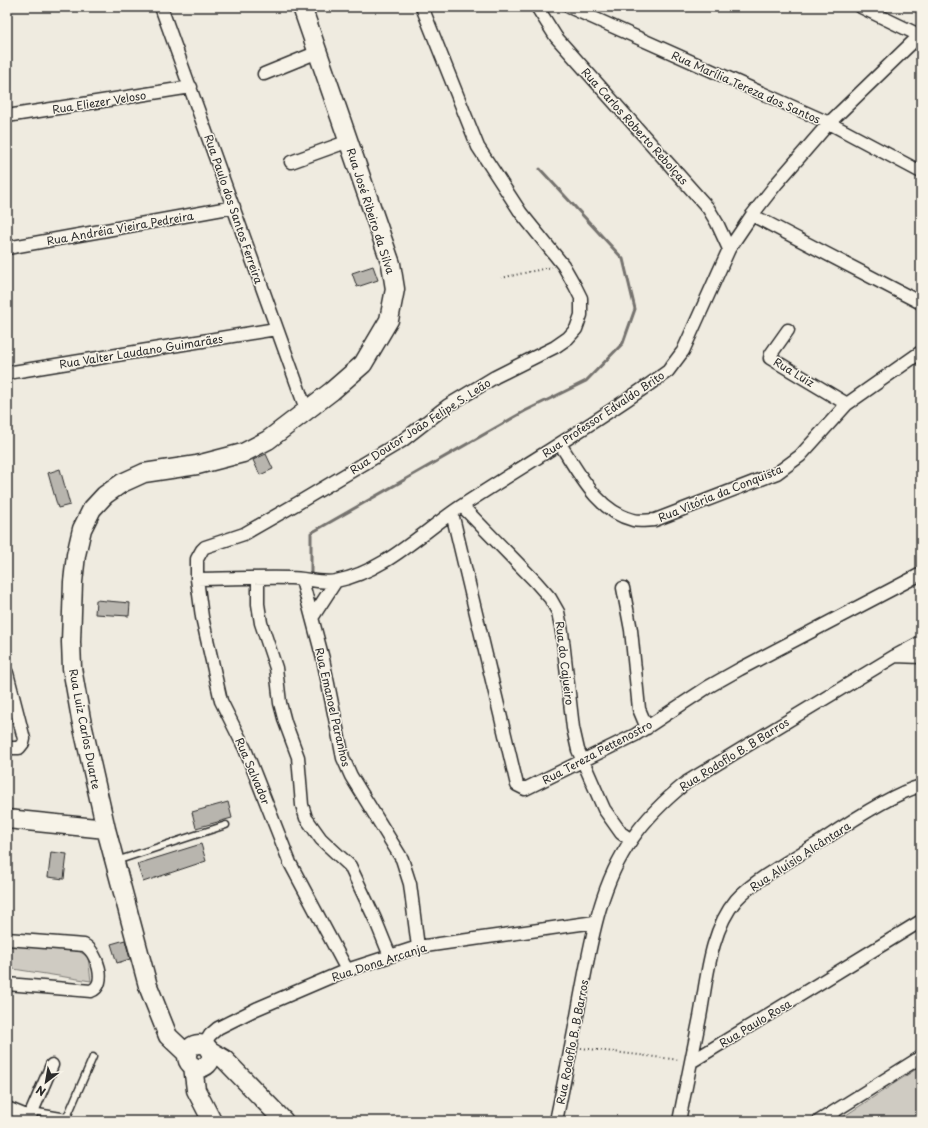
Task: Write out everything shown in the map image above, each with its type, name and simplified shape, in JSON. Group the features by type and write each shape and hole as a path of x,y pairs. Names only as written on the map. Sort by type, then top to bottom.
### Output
{"street":[{"name":"Rua Paulo dos Santos Ferreira","path":"161,7 234,207 306,412"},
{"name":"Rua Doutor João Felipe S. Leão","path":"197,559 205,547 244,534 279,515 402,441 447,406 495,377 555,347 568,338 576,329 581,315 581,298 563,265 521,213 478,147 422,7"},
{"name":"Rua Carlos Roberto Rebolças","path":"537,7 556,37 708,208 729,249"},
{"name":"Rua Marília Tereza dos Santos","path":"569,7 829,123 921,172"},
{"path":"861,7 920,35"},
{"name":"Rua José Ribeiro da Silva","path":"304,9 391,264 395,290 389,320 363,364 306,412"},
{"name":"Rua Professor Edvaldo Brito","path":"197,579 302,580 315,582 336,581 359,574 378,565 457,510 650,384 676,363 683,351 729,249 752,215 777,183 829,123 920,35"},
{"path":"264,74 318,52"},
{"name":"Rua Eliezer Veloso","path":"7,116 191,87"},
{"path":"291,162 349,142"},
{"name":"Rua Andréia Vieira Pedreira","path":"7,248 234,207"},
{"path":"752,215 921,303"},
{"name":"Rua Valter Laudano Guimarães","path":"7,373 276,329"},
{"name":"Rua Luiz","path":"788,330 771,354 770,358 847,404"},
{"name":"Rua Vitória da Conquista","path":"560,444 594,495 603,505 618,514 635,521 655,520 777,473 800,456 847,404 921,352"},
{"name":"Rua Luiz Carlos Duarte","path":"284,1121 224,1059 200,1056 168,1036 148,986 106,829 81,719 72,668 73,582 76,555 82,529 92,509 105,495 122,483 144,473 197,465 243,453 268,440 306,412"},
{"name":"Rua Tereza Pettenostro","path":"457,510 517,785 525,789 583,762 647,728 708,687 740,669 921,574"},
{"name":"Rua do Cajueiro","path":"457,510 540,586 550,598 558,612 562,632 573,728 578,750 604,809 621,833 631,840"},
{"name":"Rua Salvador","path":"197,559 197,579 202,617 221,701 247,755 290,863 347,970"},
{"path":"258,579 260,623 273,656 280,703 285,722 298,757 302,805 304,812 317,833 350,866 375,919 390,956"},
{"name":"Rua Emanoel Paranhos","path":"302,580 323,659 343,758 351,776 402,859 410,884 416,920 418,947"},
{"path":"312,618 336,581"},
{"path":"623,588 631,630 639,709 647,728"},
{"name":"Rua Rodoflo B. B Barros","path":"556,1121 572,1047 595,922 614,871 631,840 666,799 687,782 895,656 921,642"},
{"path":"895,656 921,657"},
{"path":"7,673 9,691 24,739 19,748 7,748"},
{"name":"Rua Aluísio Alcântara","path":"679,1121 710,966 719,930 726,914 749,888 828,836 893,798 921,786"},
{"path":"7,819 106,829"},
{"name":"Rua Paulo Rosa","path":"691,1062 921,921"},
{"name":"Rua Dona Arcanja","path":"200,1056 210,1034 218,1028 347,970 418,947 595,922"},
{"path":"7,939 84,945 89,947 93,951 99,967 100,984 96,989 91,991 7,984"},
{"path":"200,1056 196,1090 212,1121"},
{"path":"819,1121 921,1057"},
{"path":"7,1108 30,1116 52,1065"}],"lane":[{"path":"115,861 226,824"},
{"path":"30,1116 67,1117 93,1057"}],"path":[{"path":"502,278 563,265"},
{"path":"572,1047 691,1062"}],"shaded area":[{"path":"7,942 74,948 88,957 91,981 7,968"},
{"path":"921,1066 921,1121 837,1121"}],"building":[{"path":"373,266 378,280 357,287 352,273"},
{"path":"266,454 273,469 260,475 253,460"},
{"path":"60,469 70,505 58,508 48,473"},
{"path":"96,600 130,603 129,616 95,614"},
{"path":"228,802 232,818 196,828 192,812"},
{"path":"201,844 206,861 143,882 137,864"},
{"path":"51,852 67,854 64,879 48,877"},
{"path":"125,940 130,959 117,963 111,944"}],"waterway":[{"path":"311,576 311,533 525,411 586,381 623,343 635,309 623,259 540,169"}]}
